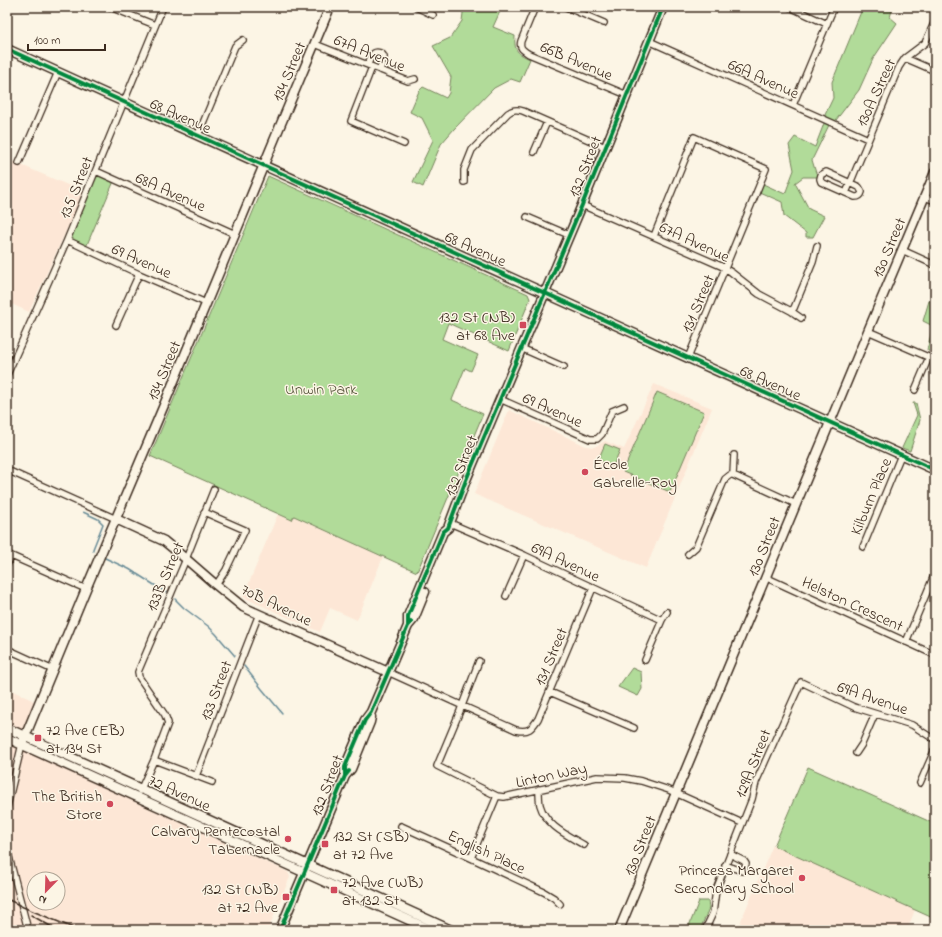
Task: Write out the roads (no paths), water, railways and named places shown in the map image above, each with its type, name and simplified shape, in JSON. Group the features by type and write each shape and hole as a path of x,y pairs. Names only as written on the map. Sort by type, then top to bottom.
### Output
{"street":[{"path":"110,7 155,26"},
{"name":"135 Street","path":"7,375 67,240 162,7"},
{"name":"134 Street","path":"22,744 330,7"},
{"path":"416,7 432,16"},
{"name":"66B Avenue","path":"534,7 521,38 520,45 523,50 529,54 627,95"},
{"path":"566,7 604,23"},
{"name":"132 Street","path":"280,930 345,776 351,769 370,722 371,712 388,672 408,626 414,619 448,534 449,525 466,480 582,205 663,7"},
{"path":"790,7 827,24"},
{"path":"793,105 834,7"},
{"name":"130A Street","path":"846,192 899,67 905,58 926,43 935,21"},
{"path":"198,135 235,46 243,40"},
{"name":"66A Avenue","path":"649,41 868,139"},
{"name":"67A Avenue","path":"315,44 408,81 415,79"},
{"name":"68 Avenue","path":"7,49 935,470"},
{"path":"380,70 384,57 380,52 376,52 373,54 351,121 404,144"},
{"path":"905,58 935,71"},
{"path":"19,163 58,72"},
{"path":"464,182 464,170 472,150 508,113 516,109 605,146"},
{"path":"534,152 547,122"},
{"name":"131 Street","path":"654,236 694,137 766,169 688,358"},
{"name":"68A Avenue","path":"96,171 235,234"},
{"path":"826,172 850,182 859,187 862,192 861,195 855,197 846,192 821,182 820,179 822,175 826,172"},
{"name":"130 Street","path":"619,930 935,172"},
{"path":"925,196 935,201"},
{"name":"67A Avenue","path":"582,205 726,268 759,294 793,309 801,318"},
{"path":"527,217 569,235"},
{"name":"69 Avenue","path":"67,240 139,274 206,303"},
{"path":"793,309 813,262 818,246"},
{"path":"902,250 935,265"},
{"path":"116,325 139,274"},
{"path":"868,331 935,360"},
{"path":"522,348 564,367"},
{"path":"915,390 929,357"},
{"name":"69 Avenue","path":"500,399 590,439 597,439 602,434 612,411 624,406"},
{"name":"Kilburn Place","path":"863,547 902,455"},
{"path":"733,475 734,456"},
{"name":"70B Avenue","path":"7,470 161,539 243,607 516,730 527,731"},
{"path":"688,554 696,548 725,479 730,475 733,475 796,504"},
{"name":"133B Street","path":"154,760 168,726 168,722 165,715 139,677 138,672 214,489"},
{"path":"204,512 244,530 226,570 216,585"},
{"name":"69A Avenue","path":"449,525 524,555 662,620"},
{"path":"7,564 9,555 86,589"},
{"path":"506,596 524,555"},
{"name":"Helston Crescent","path":"766,577 906,642 935,573"},
{"name":"131 Street","path":"527,731 533,727 538,719 593,588"},
{"path":"644,660 667,612"},
{"name":"133 Street","path":"196,776 259,614"},
{"path":"906,642 935,655"},
{"path":"7,649 53,670"},
{"path":"462,705 479,661"},
{"name":"69A Avenue","path":"801,682 854,707 912,724 935,740"},
{"name":"129A Street","path":"705,930 713,913 716,890 752,799 756,782 801,682"},
{"path":"550,692 634,728"},
{"name":"Linton Way","path":"462,705 437,766 497,796 504,797 597,777 625,778 642,781 676,793"},
{"path":"856,753 862,744 875,714"},
{"name":"72 Avenue","path":"7,728 139,793"},
{"name":"72 Avenue","path":"7,738 139,793 306,869 431,930"},
{"path":"7,807 22,744"},
{"path":"920,783 935,749"},
{"path":"139,793 154,760 212,782"},
{"path":"539,789 540,806 547,819 557,829 584,845"},
{"path":"676,793 742,823"},
{"path":"471,858 497,796"},
{"name":"English Place","path":"401,826 554,898 560,904"},
{"path":"7,849 28,930"},
{"path":"725,865 742,871 746,864 744,861 730,854"},
{"name":"72 Avenue","path":"306,869 451,930"}],"waterway":[{"path":"83,512 98,519 103,524 93,551"},
{"path":"105,558 129,569 167,593"},
{"path":"175,599 184,608 208,626 235,656"},
{"path":"244,666 282,713"}],"railway":[{"path":"7,899 78,930"},
{"path":"31,915 57,930"}],"place":[{"name":"132 St (NB) at 68 Ave","path":"523,325"},
{"name":"École Gabrelle-Roy","path":"585,472"},
{"name":"72 Ave (EB) at 134 St","path":"38,738"},
{"name":"The British Store","path":"110,804"},
{"name":"Calvary Pentecostal Tabernacle","path":"288,839"},
{"name":"132 St (SB) at 72 Ave","path":"325,844"},
{"name":"Princess Margaret Secondary School","path":"802,878"},
{"name":"72 Ave (WB) at 132 St","path":"334,890"},
{"name":"132 St (NB) at 72 Ave","path":"286,897"}],"park label":[{"name":"Unwin Park","path":"321,388"}]}
